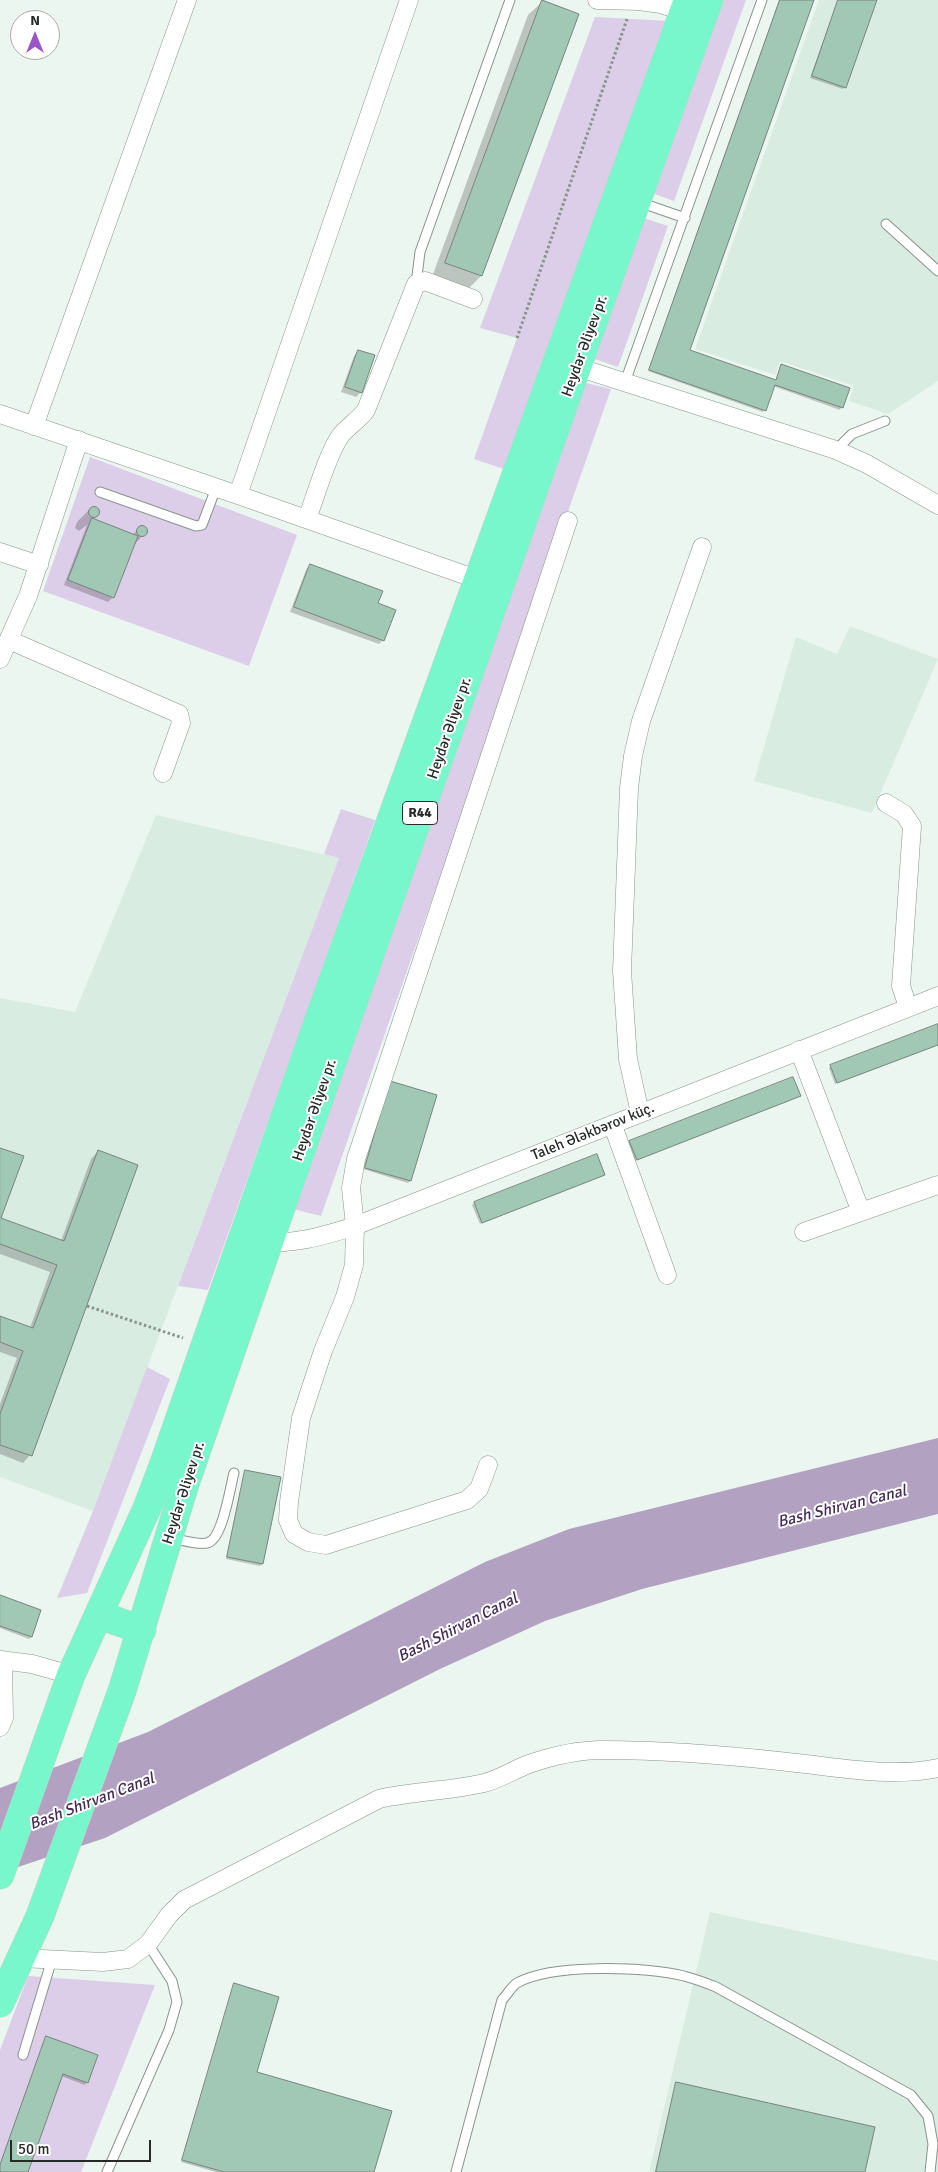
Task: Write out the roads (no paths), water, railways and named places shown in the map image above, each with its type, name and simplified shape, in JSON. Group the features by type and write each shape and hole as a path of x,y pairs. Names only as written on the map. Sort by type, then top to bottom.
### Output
{"main road":[{"name":"Heydər Əliyev pr.","path":"0,1875 71,1675 147,1508 205,1345 256,1240 577,367 709,0"},
{"name":"Heydər Əliyev pr.","path":"0,2003 40,1916 122,1691 142,1630 186,1484 321,1013 686,6"},
{"path":"99,1615 142,1630"}],"street":[{"path":"34,426 187,0"},
{"path":"238,495 409,0"},
{"path":"597,0 639,1 686,6"},
{"path":"307,519 334,447 341,434 359,420 366,410 416,284 425,282 473,299"},
{"path":"577,367 836,450 867,464 938,505"},
{"path":"0,414 479,580"},
{"path":"0,659 39,565 79,440"},
{"path":"488,1465 479,1489 467,1500 326,1544 308,1542 294,1534 288,1520 301,1418 323,1351 346,1297 354,1265 355,1226 351,1188 356,1159 568,521"},
{"path":"640,1113 628,1059 622,971 629,788 633,756 641,721 702,548"},
{"path":"0,552 39,565"},
{"path":"9,640 179,714 181,723 163,773"},
{"path":"886,803 904,814 912,826 901,986 908,1008"},
{"name":"Taleh Ələkbərov küç.","path":"256,1240 300,1240 331,1234 355,1226 613,1126 640,1113 938,996"},
{"path":"799,1050 861,1212"},
{"path":"613,1126 667,1275"},
{"path":"804,1232 938,1185"},
{"path":"0,1727 4,1718 1,1660 32,1664 71,1675"},
{"path":"21,1958 103,1962 128,1959 148,1944 169,1915 184,1900 379,1798 482,1783 503,1777 527,1765 552,1757 600,1750 650,1751 713,1754 884,1772 917,1772 938,1768"}],"lane":[{"path":"416,284 420,252 510,0"},
{"path":"624,382 762,0"},
{"path":"637,201 684,218"},
{"path":"886,224 938,271"},
{"path":"836,450 852,434 885,421"},
{"path":"100,492 196,526 202,525 216,488"},
{"path":"169,1538 207,1543 216,1538 221,1527 234,1473"},
{"path":"107,2172 169,2030 176,2002 172,1981 148,1944"},
{"path":"23,2054 52,1959"},
{"path":"456,2172 502,2000 515,1984 536,1976 580,1970 641,1970 684,1976 716,1987 911,2095 928,2116 933,2144 930,2172"}],"water":[{"name":"Bash Shirvan Canal","path":"938,1438 938,1514 642,1589 545,1621 440,1669 105,1838 0,1873 0,1788 148,1732 485,1562 569,1529"}]}
